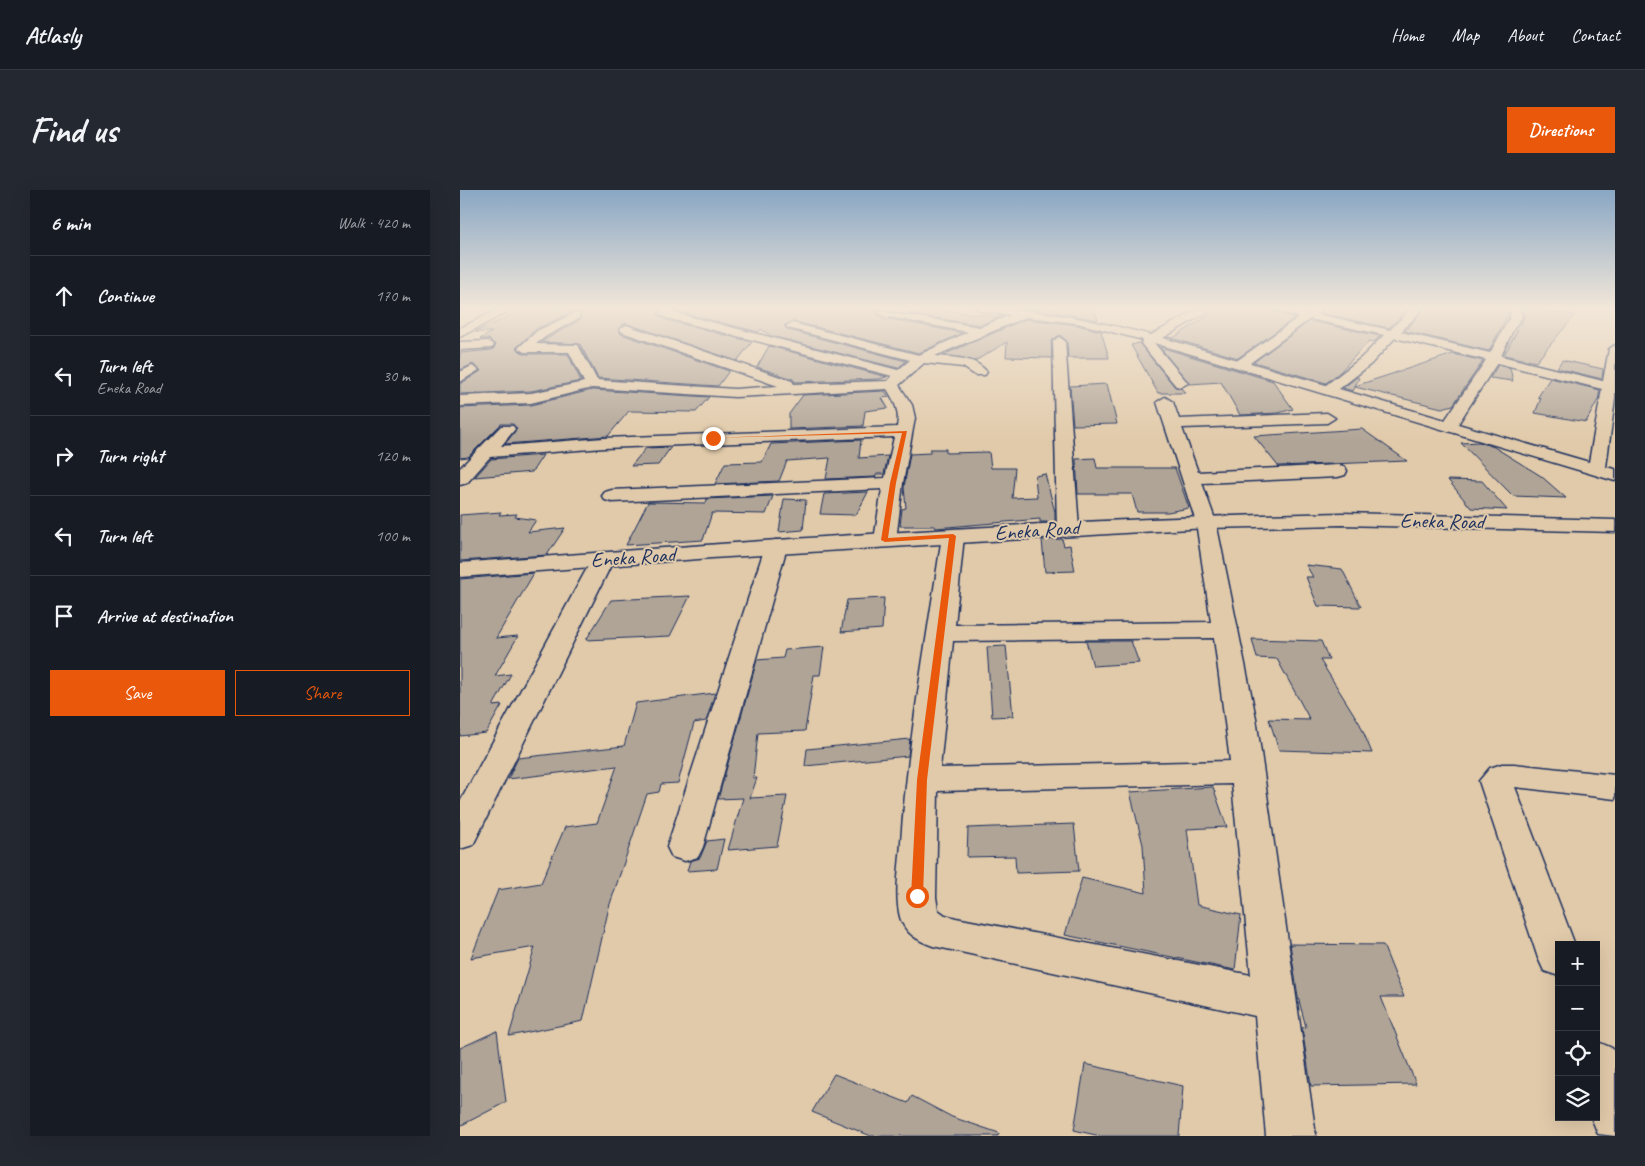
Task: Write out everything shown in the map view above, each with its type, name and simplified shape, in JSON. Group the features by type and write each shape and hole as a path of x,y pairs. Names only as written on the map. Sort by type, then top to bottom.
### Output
{"street":[{"path":"576,352 592,384"},
{"path":"693,352 798,388"},
{"path":"798,352 895,380"},
{"path":"460,401 531,398 592,384 719,392 895,380 923,352"},
{"path":"924,352 966,363 980,372"},
{"path":"1060,352 1068,528"},
{"path":"1155,352 1181,383"},
{"path":"1199,352 1615,475"},
{"path":"1240,364 1257,352"},
{"path":"1329,390 1375,352"},
{"path":"1470,352 1608,386"},
{"path":"1448,425 1497,352"},
{"path":"1597,469 1614,352"},
{"path":"460,378 472,370"},
{"path":"885,540 893,483 907,418 895,380"},
{"path":"1165,402 1206,522 1242,718 1292,1136"},
{"path":"1172,424 1327,418"},
{"path":"462,475 487,452 507,429"},
{"path":"487,452 614,443 905,432"},
{"path":"1190,478 1338,471"},
{"path":"612,496 893,483"},
{"name":"Eneka Road","path":"460,570 1068,528 1206,522 1342,519 1615,526"},
{"path":"953,536 922,780 917,896 920,918 932,929 1275,1000"},
{"path":"685,847 776,547"},
{"path":"460,835 603,559"},
{"path":"940,633 1226,630"},
{"path":"922,780 1248,772"},
{"path":"1555,947 1496,781 1502,776 1514,775 1615,787"},
{"path":"1600,1075 1615,1117"}],"building":[{"path":"584,352 674,352 729,371 718,386 598,378"},
{"path":"711,352 744,352 737,361"},
{"path":"765,352 792,352 887,377 879,379 795,382 793,379 757,367"},
{"path":"835,352 872,352 906,361 898,368"},
{"path":"950,352 990,352 975,361 943,355"},
{"path":"1006,352 1052,352 1052,358 1006,357"},
{"path":"1068,352 1107,352 1109,358 1068,358"},
{"path":"1135,352 1146,352 1175,387 1182,389 1185,393 1158,393"},
{"path":"1164,352 1177,352 1273,381 1293,409 1278,413 1240,415 1221,382 1189,384"},
{"path":"1218,352 1246,352 1238,358"},
{"path":"1267,352 1359,352 1340,372 1326,383 1254,362"},
{"path":"1506,352 1544,352 1536,362 1504,355"},
{"path":"460,353 568,354 581,381 531,391 460,394 460,384 481,371 473,364 460,370"},
{"path":"1453,354 1483,361 1453,405 1442,408 1355,387 1353,391 1343,388 1357,377 1359,378 1355,386"},
{"path":"1562,360 1603,369 1602,379 1557,368"},
{"path":"1498,365 1510,368 1513,381 1490,378"},
{"path":"1550,378 1600,390 1598,400 1586,422 1535,413 1541,398 1538,397"},
{"path":"1107,384 1117,424 1073,425 1070,386"},
{"path":"592,390 709,397 696,412 629,411 608,436 505,444 517,429 513,424 501,424 468,457 460,458 460,408 531,405"},
{"path":"885,391 889,397 882,398 888,408 865,411 863,426 789,429 789,414 803,395"},
{"path":"1362,429 1407,461 1278,466 1254,436"},
{"path":"861,440 859,458 888,456 884,474 877,474 875,477 826,479 830,458 787,461 779,481 715,484 725,463 762,462 771,444"},
{"path":"1479,442 1494,447 1541,476 1566,498 1513,496 1461,443"},
{"path":"671,447 658,465 631,466 646,448"},
{"path":"930,449 946,449 946,453 989,452 991,468 1015,468 1012,498 1037,497 1035,476 1045,474 1055,512 1055,522 1040,522 1040,519 936,528 935,526 900,526 902,509 906,508 904,487 910,454 930,453"},
{"path":"543,455 532,472 475,477 491,459"},
{"path":"1095,458 1097,468 1175,468 1189,508 1168,512 1137,512 1132,494 1078,494 1076,459"},
{"path":"1448,480 1482,481 1507,510 1471,508"},
{"path":"868,492 856,515 820,514 824,494"},
{"path":"773,496 766,514 712,513 703,540 626,545 648,502 706,503 707,499"},
{"path":"784,499 806,500 803,530 779,532"},
{"path":"501,512 499,515 517,514 515,517 536,520 528,532 565,528 547,555 460,561 460,515"},
{"path":"1062,539 1064,546 1070,545 1075,571 1045,572 1042,540"},
{"path":"1306,565 1342,569 1361,607 1318,606 1306,577 1313,577"},
{"path":"534,573 496,638 518,636 495,676 511,674 493,706 502,705 486,733 460,736 460,579"},
{"path":"690,596 670,636 586,640 611,600"},
{"path":"884,598 882,629 841,632 847,600"},
{"path":"1252,639 1321,641 1329,660 1320,660 1360,724 1372,753 1279,750 1269,719 1310,720 1277,659 1257,658"},
{"path":"1086,641 1131,641 1139,663 1093,666"},
{"path":"1006,646 1013,716 992,717 987,647"},
{"path":"824,647 820,675 814,675 805,731 758,733 753,778 757,778 750,798 787,796 777,846 728,850 743,798 718,799 757,660 783,658 785,650"},
{"path":"715,693 706,721 694,723 678,783 661,784 659,792 647,794 609,907 583,1021 509,1036 535,947 471,958 498,890 541,883 565,827 597,823 617,766 508,779 518,758 624,746 636,703"},
{"path":"910,739 908,756 805,766 807,749"},
{"path":"1213,787 1227,827 1187,829 1197,905 1241,915 1235,970 1065,935 1082,878 1146,893 1143,845 1130,792"},
{"path":"1074,824 1079,871 1016,873 1015,856 967,857 968,828"},
{"path":"724,839 717,869 687,871 690,861 700,858 707,841"},
{"path":"1290,944 1383,945 1404,997 1381,997 1416,1084 1311,1086 1302,1028 1306,1027 1298,997"},
{"path":"497,1031 506,1102 460,1126 460,1048"},
{"path":"1085,1064 1183,1086 1179,1136 1100,1136 1074,1130"},
{"path":"834,1074 908,1103 912,1096 952,1117 999,1133 998,1136 871,1136 812,1112"}],"route":[{"path":"713,438 905,432 893,483 885,540 953,536 922,780 917,896"}]}
